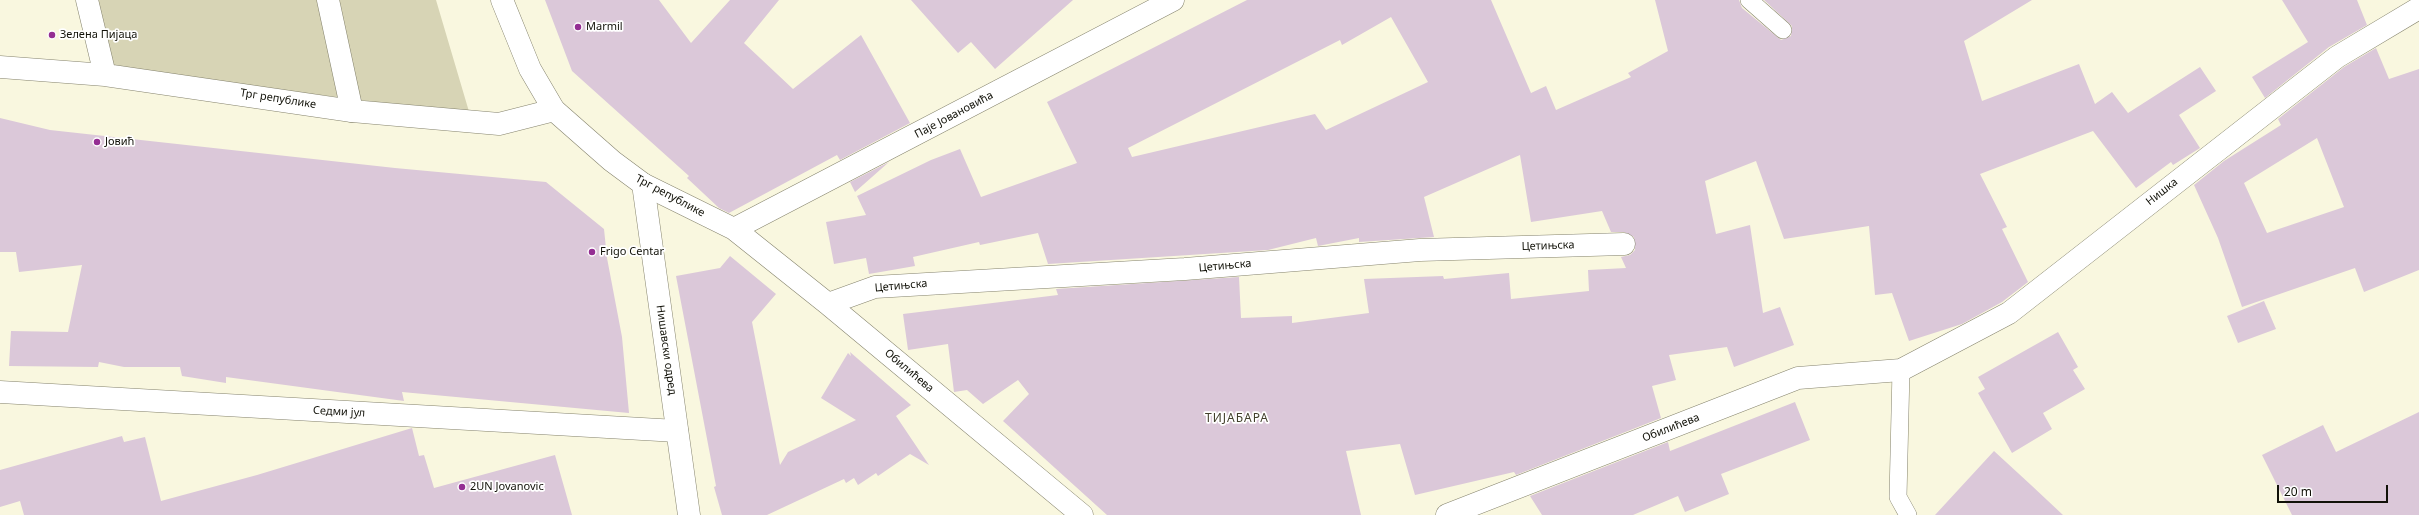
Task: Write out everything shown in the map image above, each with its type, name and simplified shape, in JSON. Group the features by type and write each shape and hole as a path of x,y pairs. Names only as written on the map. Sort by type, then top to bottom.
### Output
{"street":[{"path":"87,0 105,76"},
{"path":"328,0 352,111"},
{"name":"Трг републике","path":"502,0 530,69 554,110 612,161 643,184 734,229"},
{"name":"Паје Јовановића","path":"734,229 1173,0"},
{"name":"Нишка","path":"1901,370 2009,312 2331,61 2419,8"},
{"name":"Трг републике","path":"0,67 105,76 352,111 499,124 554,110"},
{"name":"Нишавски одред","path":"643,184 689,515"},
{"name":"Обилићева","path":"734,229 828,304 1082,515"},
{"name":"Цетињска","path":"828,304 875,287 1185,269 1420,250 1624,244"},
{"name":"Обилићева","path":"1447,515 1798,378 1901,370"},
{"name":"Седми јул","path":"0,392 677,431"}],"lane":[{"path":"1749,0 1783,30"},
{"path":"1901,370 1898,497 1908,515"}],"shaded area":[{"path":"96,0 436,0 470,115 354,99 111,70"}],"building":[{"path":"545,0 659,0 691,43 730,0 779,0 744,43 793,89 861,35 910,123 840,160 837,155 729,213 719,208 687,178 689,176 572,71"},
{"path":"911,0 1073,0 995,69 971,42 958,53"},
{"path":"1247,0 1491,0 1531,93 1546,86 1556,110 1631,77 1628,73 1668,51 1655,0 1739,0 1742,8 1781,40 1791,36 1792,26 1764,0 2032,0 1964,41 1982,101 2079,64 2095,104 2112,92 2128,113 2200,67 2216,91 2179,115 2200,148 2173,165 2171,162 2136,188 2093,131 1980,174 2007,227 2002,229 2028,282 2002,302 1962,324 1909,341 1892,293 1875,295 1869,226 1784,239 1756,161 1705,181 1716,234 1750,225 1763,313 1780,307 1794,345 1734,367 1727,347 1669,355 1676,380 1652,386 1661,418 1516,475 1514,472 1415,495 1400,444 1346,451 1361,515 1107,515 1003,421 1029,394 1018,380 983,404 967,390 954,392 948,344 908,350 903,314 1058,295 1056,289 1239,277 1241,318 1292,316 1292,323 1369,313 1364,279 1443,276 1444,279 1509,273 1511,299 1589,291 1588,270 1626,268 1621,257 1630,255 1635,250 1634,237 1624,232 1611,232 1602,211 1531,222 1520,155 1424,197 1434,237 1359,242 1359,238 1318,246 1316,238 1268,250 1048,264 1038,233 980,245 979,242 913,257 915,266 869,274 866,258 834,264 826,222 866,215 857,196 931,160 960,149 981,197 1077,163 1047,102","holes":["1391,17 1428,82 1326,130 1315,114 1132,157 1128,148 1340,40 1342,45"]},
{"path":"2282,0 2357,0 2367,25 2329,47 2265,98 2252,77 2308,42"},
{"path":"2376,48 2389,79 2419,69 2419,270 2364,292 2355,268 2242,307 2218,238 2194,185 2224,161 2281,125 2278,119 2344,67","holes":["2317,138 2344,207 2267,233 2244,183"]},
{"path":"0,118 50,130 395,168 546,182 604,229 607,258 622,337 629,413 402,392 404,401 226,377 226,383 182,376 180,367 124,367 99,362 98,367 9,366 11,331 68,332 82,265 19,272 16,252 0,252"},
{"path":"889,162 855,192 850,182"},
{"path":"730,256 776,294 752,322 780,465 788,452 856,420 821,398 848,353 851,356 850,352 911,405 896,416 929,465 910,454 878,476 876,473 858,485 854,478 846,483 844,479 767,515 722,515 714,487 716,486 676,276 720,268"},
{"path":"2264,301 2276,329 2238,343 2227,316"},
{"path":"2058,332 2078,367 2073,370 2085,389 2043,413 2052,429 2012,453 1978,393 1985,389 1978,377"},
{"path":"1795,402 1810,440 1721,474 1729,494 1685,512 1678,496 1633,515 1542,515 1530,496 1668,442 1670,451"},
{"path":"2419,412 2419,515 2292,515 2262,455 2323,425 2336,452"},
{"path":"412,428 419,456 424,455 434,488 555,455 572,515 24,515 20,501 0,507 0,470 122,436 124,442 145,437 161,501 257,475"},
{"path":"1994,451 2031,485 2063,515 1935,515"}],"place":[{"name":"Marmil","path":"578,27"},
{"name":"Зелена Пијаца","path":"52,35"},
{"name":"Јовић","path":"97,142"},
{"name":"Frigo Centar","path":"592,252"},
{"name":"2UN Jovanovic","path":"462,487"}],"district":[{"name":"ТИЈАБАРА","path":"1237,419"}]}
